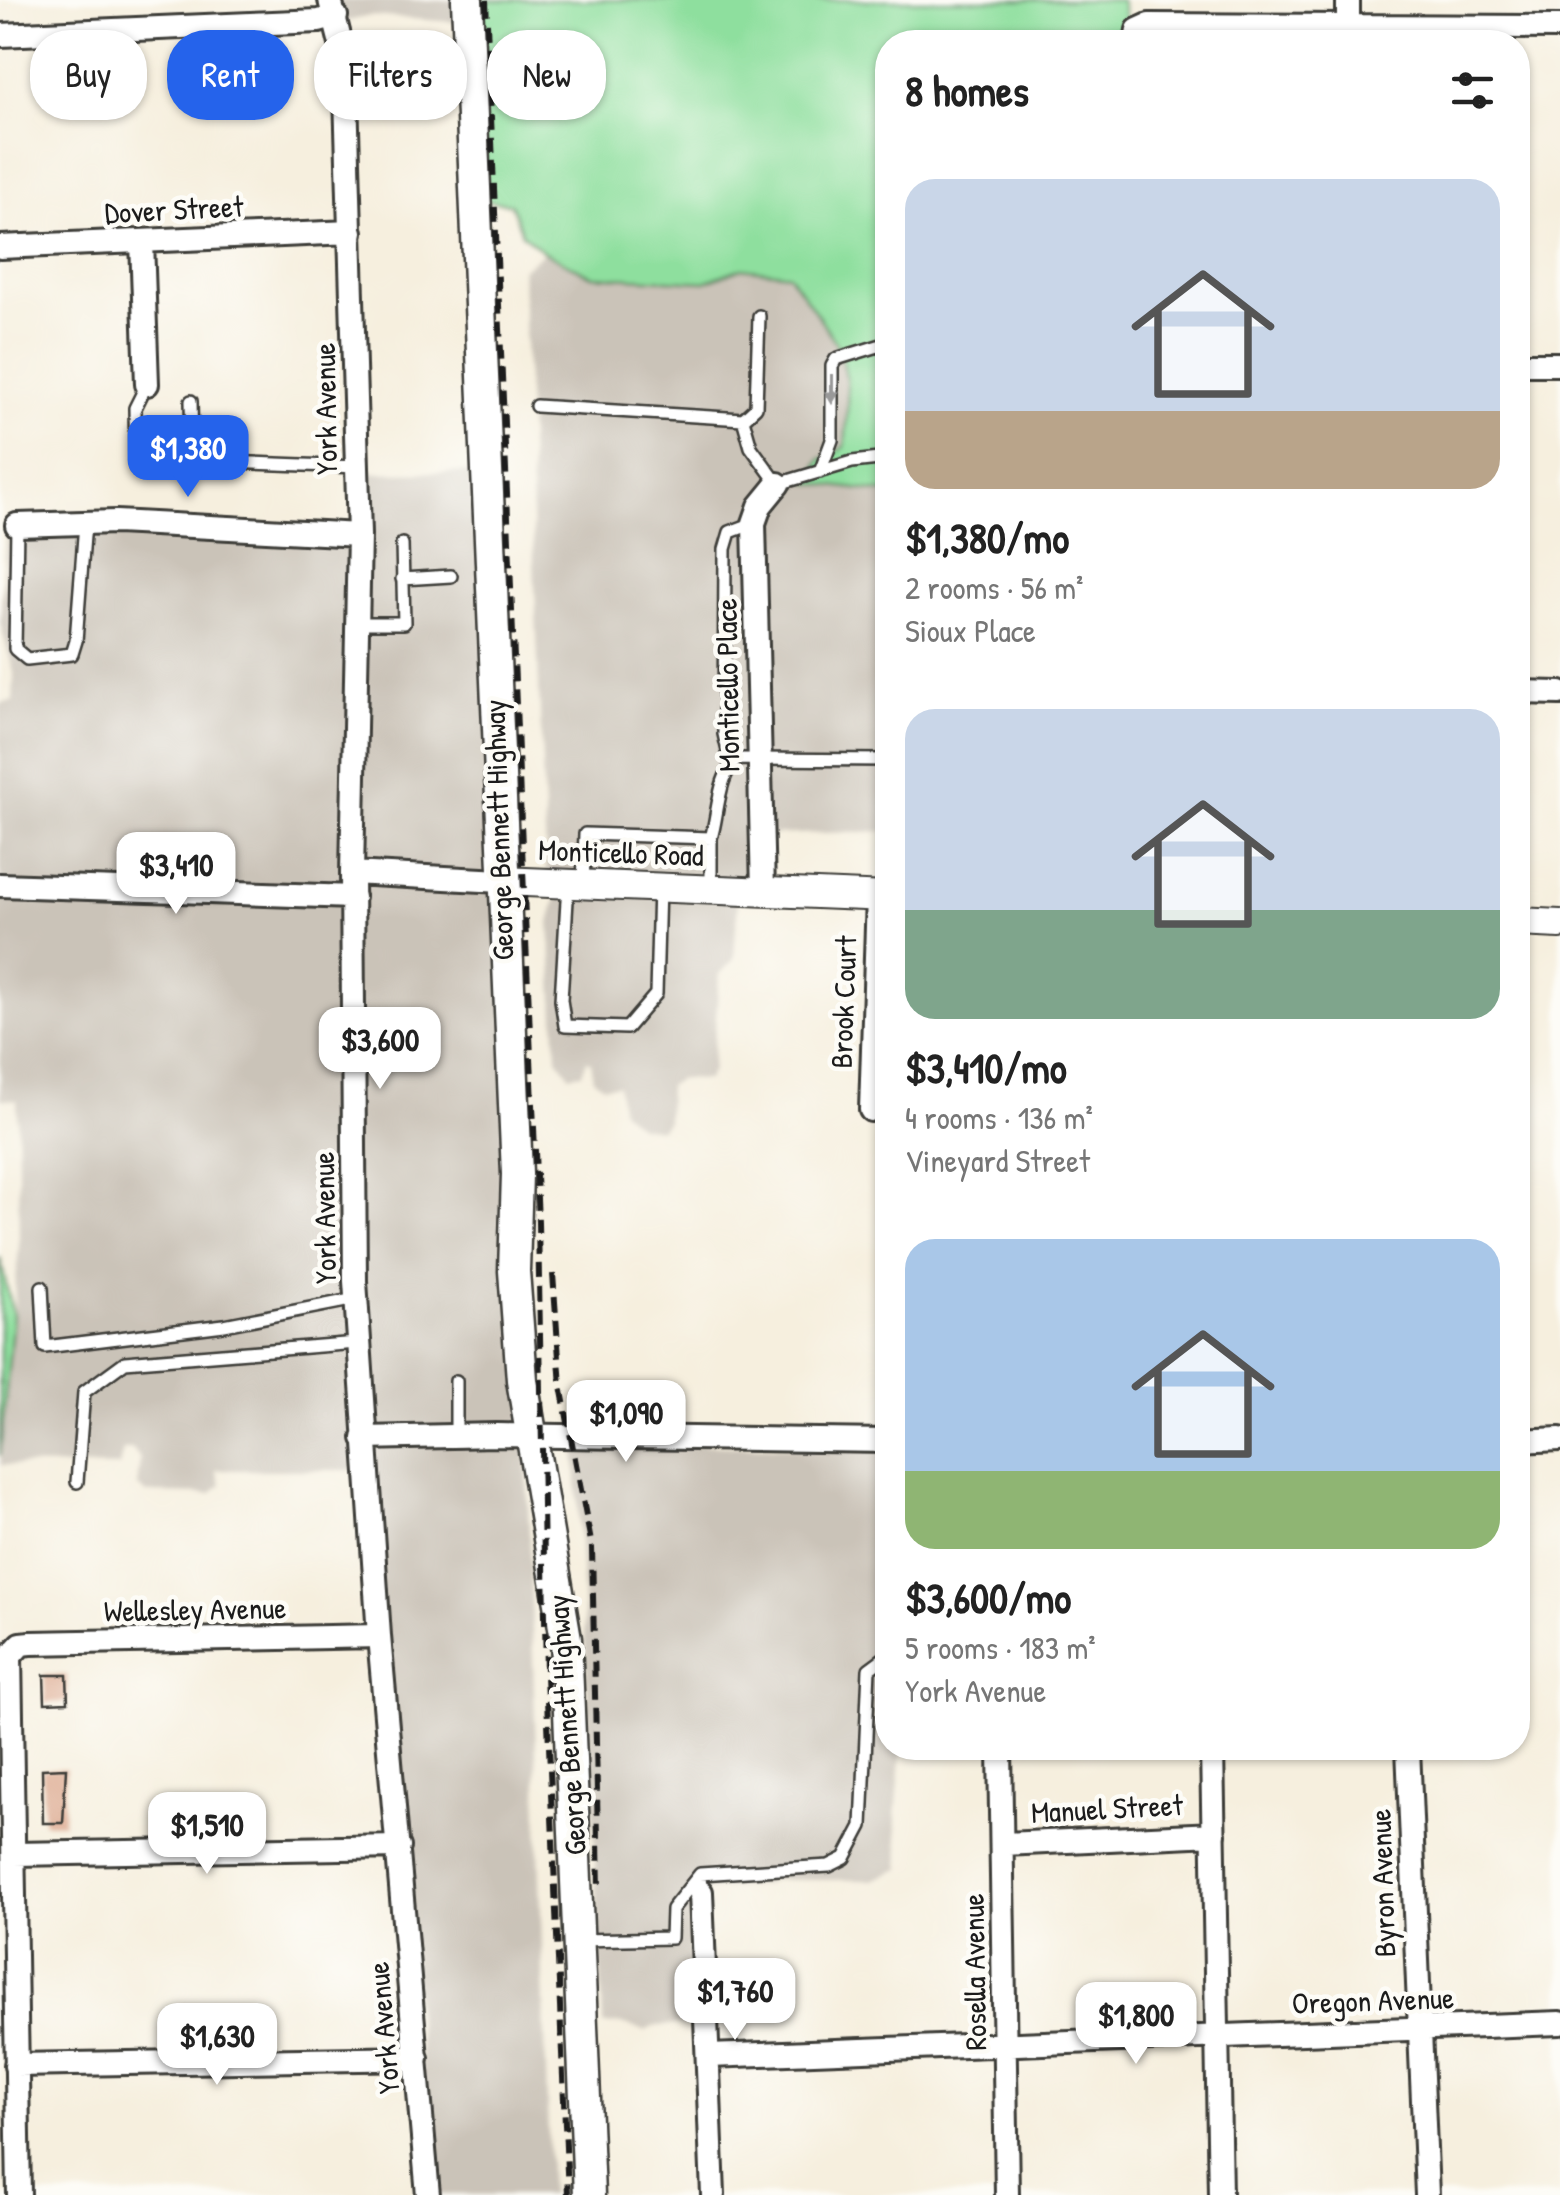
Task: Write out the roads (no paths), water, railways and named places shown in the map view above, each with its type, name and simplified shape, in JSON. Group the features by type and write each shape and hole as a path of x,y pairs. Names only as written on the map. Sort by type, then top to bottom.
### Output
{"main road":[{"name":"George Bennett Highway","path":"467,0 516,1174 516,1303 530,1436 566,1639 590,2195"}],"street":[{"path":"1348,0 1348,30"},
{"path":"0,35 333,8"},
{"name":"York Avenue","path":"333,8 345,60 358,467 359,623 352,872 356,1299 379,1636 428,2195"},
{"path":"1144,30 1149,25 1260,30"},
{"path":"1454,30 1560,26"},
{"name":"Dover Street","path":"0,247 352,232"},
{"path":"142,242 147,384"},
{"path":"1530,364 1560,364"},
{"path":"754,523 760,506 778,484"},
{"path":"17,525 85,523 359,535"},
{"name":"Monticello Place","path":"754,523 763,892"},
{"path":"1530,693 1560,694"},
{"name":"Monticello Road","path":"352,872 875,896"},
{"path":"0,885 353,898"},
{"path":"1530,923 1560,924"},
{"name":"Brook Court","path":"870,1110 875,1028"},
{"path":"364,1438 530,1436 875,1442"},
{"path":"1530,1441 1560,1440"},
{"name":"Wellesley Avenue","path":"15,1854 10,1656 14,1649 31,1643 379,1636"},
{"name":"Rosella Avenue","path":"1000,1760 1007,2195"},
{"path":"1212,1760 1220,2195"},
{"name":"Byron Avenue","path":"1408,1760 1428,2195"},
{"name":"Manuel Street","path":"1004,1844 1214,1834"},
{"path":"19,2195 15,1854 399,1847"},
{"path":"701,1883 713,2195"},
{"name":"Oregon Avenue","path":"709,2056 1560,2024"},
{"path":"16,2065 417,2058"}],"lane":[{"path":"536,406 743,419 756,407 759,316"},
{"path":"820,472 832,440 832,366 836,359 875,348"},
{"path":"136,468 134,408 147,384"},
{"path":"191,401 192,448 200,461 358,467"},
{"path":"743,419 751,447 778,484 875,461"},
{"path":"17,525 12,630 15,650 27,660 72,654 85,523"},
{"path":"710,889 711,838 731,764 724,734 724,548 730,532 754,523"},
{"path":"359,623 404,623 402,544"},
{"path":"402,578 450,576"},
{"path":"731,764 760,760 875,760"},
{"path":"659,887 656,994 627,1028 565,1026 561,1000 585,834 711,838"},
{"path":"42,1288 46,1347 224,1326 356,1299"},
{"path":"77,1482 84,1392 125,1362 358,1343"},
{"path":"456,1381 456,1436"},
{"path":"579,1940 671,1938 672,1909 701,1883 830,1866 844,1858 862,1826 869,1669 875,1664"}],"railway":[{"path":"486,0 538,1222 546,1675 568,2195"},
{"path":"553,1274 561,1386 592,1547 599,1889"}]}
